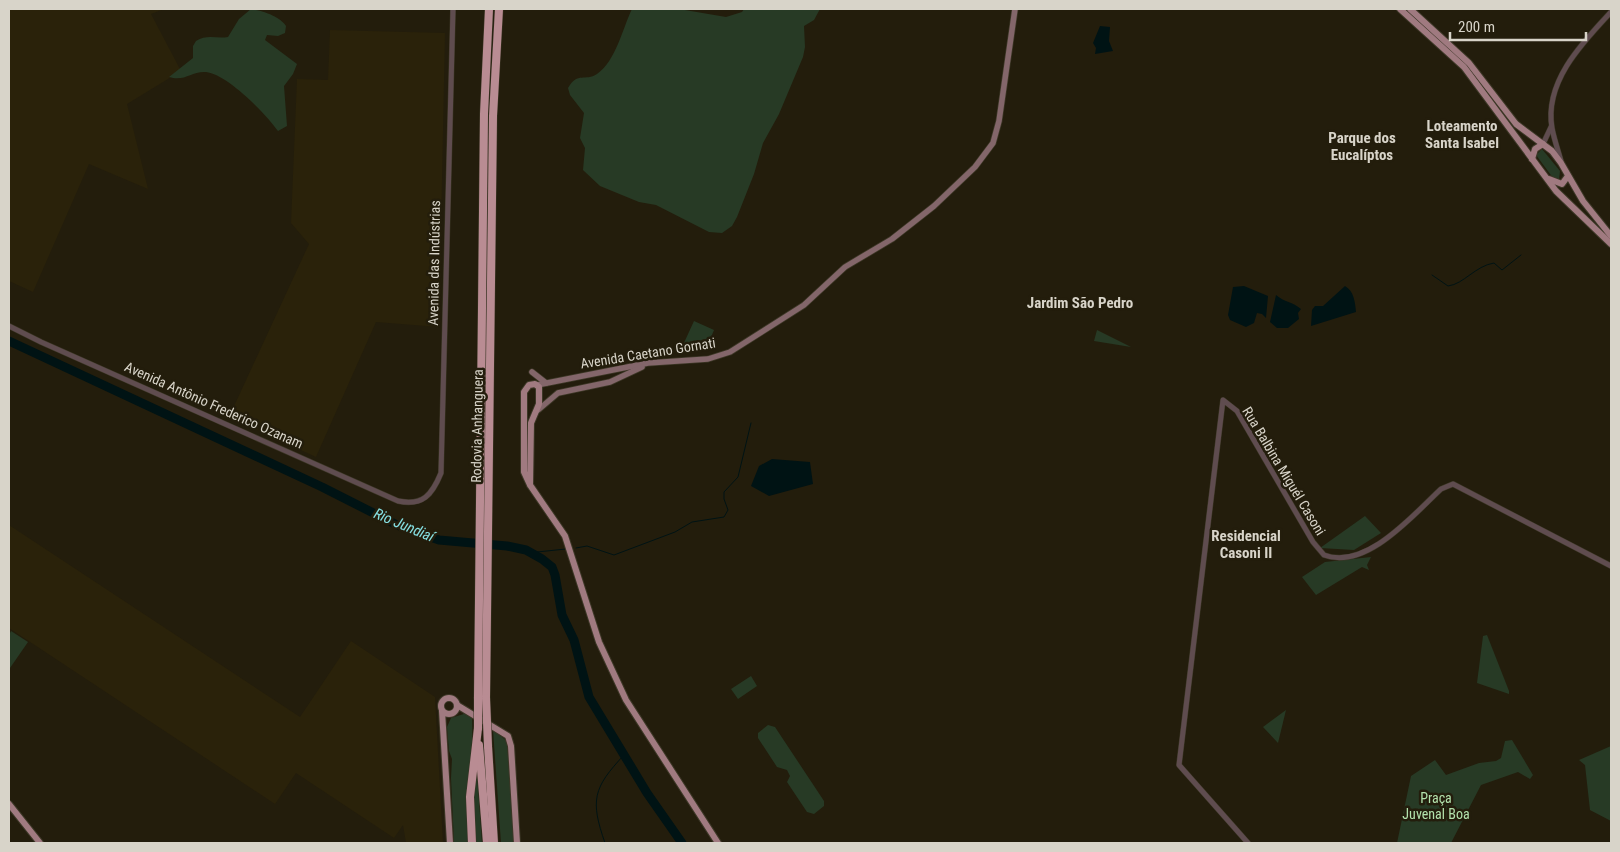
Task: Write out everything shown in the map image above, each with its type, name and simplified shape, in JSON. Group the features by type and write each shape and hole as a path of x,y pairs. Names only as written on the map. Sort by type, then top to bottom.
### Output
{"highway":[{"name":"Rodovia Anhanguera","path":"489,9 484,114 478,561 482,698 488,746 494,843"},
{"name":"Rodovia Anhanguera","path":"487,843 478,728 482,698 488,563 493,125 499,9"},
{"path":"472,843 470,797 478,728"}],"main road":[{"name":"Avenida Caetano Gornati","path":"537,385 648,363 708,358 730,352 804,304 844,267 892,239 934,206 975,168 984,157 996,133 1015,9"},
{"path":"1400,9 1464,67 1561,197 1611,244"},
{"path":"1410,9 1469,63 1516,124 1543,144 1561,163 1583,201 1611,236"},
{"path":"1532,159 1536,149 1543,144"},
{"path":"1546,177 1562,184 1568,176"},
{"path":"535,412 558,393 610,382 648,363"},
{"path":"609,370 613,376 610,382"},
{"path":"532,372 546,383"},
{"path":"527,441 540,395 537,385 529,385 524,392 524,407 530,485 568,544 599,642 630,708 718,843"},
{"path":"524,407 535,412"},
{"path":"442,732 454,711 454,700 446,699 441,705 442,732 450,843"},
{"path":"442,711 468,712 508,736 511,746 516,843"},
{"path":"9,804 40,843"}],"street":[{"name":"Avenida das Indústrias","path":"411,504 427,498 441,473 453,9"},
{"path":"1561,163 1552,127 1553,99 1560,76 1611,12"},
{"path":"1543,144 1548,139 1552,127"},
{"name":"Avenida Antônio Frederico Ozanam","path":"9,326 398,501 411,504"},
{"name":"Rua Balbina Miguél Casoni","path":"1248,843 1179,766 1223,400 1237,411 1313,542 1324,555 1342,557 1374,549 1441,489 1453,484 1611,566"}],"shaded area":[{"path":"9,9 164,9 151,14 181,71 127,104 148,189 89,164 33,292 9,281"},
{"path":"1100,26 1110,27 1109,41 1113,51 1095,54 1096,48 1093,43"},
{"path":"330,30 445,33 439,327 376,322 316,457 229,417 309,244 291,223 297,79 328,80"},
{"path":"1244,286 1268,296 1266,318 1262,314 1257,313 1254,323 1246,327 1230,320 1228,315 1233,287"},
{"path":"1345,286 1352,294 1356,312 1311,326 1312,310 1315,306 1323,306"},
{"path":"1276,295 1301,309 1298,313 1299,319 1288,328 1277,328 1270,322"},
{"path":"772,459 810,462 813,484 769,496 751,486 759,466"},
{"path":"9,525 300,717 351,641 435,697 443,843 406,843 403,825 394,838 296,773 275,804 9,628"}],"green space":[{"path":"251,9 271,14 284,23 286,26 285,33 278,36 267,35 265,40 297,64 293,74 284,86 287,126 278,131 265,115 245,96 215,74 201,72 179,78 169,77 193,58 193,46 196,41 208,37 228,37 239,19"},
{"path":"632,9 679,9 726,17 742,12 744,9 820,9 814,20 804,26 805,47 803,57 779,114 763,143 754,174 737,217 732,226 722,233 709,232 656,205 639,202 600,186 583,170 585,148 580,138 584,113 570,95 568,88 578,78 593,76 604,68 614,52"},
{"path":"1542,149 1560,171 1559,180 1553,178 1536,155"},
{"path":"694,321 714,330 707,347 698,342 695,349 683,345"},
{"path":"1097,330 1131,347 1094,341"},
{"path":"1365,516 1381,533 1354,550 1320,548"},
{"path":"1371,557 1367,565 1369,570 1362,567 1316,595 1302,577 1325,562"},
{"path":"11,631 28,642 10,668 9,635"},
{"path":"1487,635 1509,694 1477,683 1483,636"},
{"path":"751,676 757,686 738,699 731,689"},
{"path":"1286,710 1278,743 1263,727"},
{"path":"467,713 472,715 468,811 469,843 454,843 452,759 449,751 447,727 451,718"},
{"path":"768,725 775,727 824,801 824,806 814,814 807,812 787,782 790,776 787,770 777,767 758,738 758,733"},
{"path":"493,730 507,741 514,843 501,843"},
{"name":"Praça Juvenal Boa","path":"1512,740 1533,775 1530,779 1518,772 1481,785 1451,843 1397,843 1411,776 1435,760 1446,775 1479,763 1496,761 1501,758 1505,741"},
{"path":"1611,746 1611,821 1590,810 1585,765 1579,760"},
{"path":"477,773 482,843 475,843 473,791"}],"waterway":[{"path":"1432,275 1448,286 1454,285 1487,265 1494,263 1502,270 1521,255"},
{"name":"Rio Jundiaí","path":"9,341 322,487 397,525 439,540 507,546 526,550 542,559 552,567 555,575 562,615 574,640 589,697 647,793 682,843"},
{"path":"576,548 587,546 614,555 675,532 692,522 724,517 728,510 724,499 724,492 738,477 751,423"},
{"path":"526,550 537,552 566,549"},
{"path":"605,843 597,816 597,795 606,777 624,755"}],"district":[{"name":"Loteamento Santa Isabel","path":"1462,134"},
{"name":"Parque dos Eucalíptos","path":"1362,146"},
{"name":"Jardim São Pedro","path":"1080,303"},
{"name":"Residencial Casoni II","path":"1246,544"}]}
